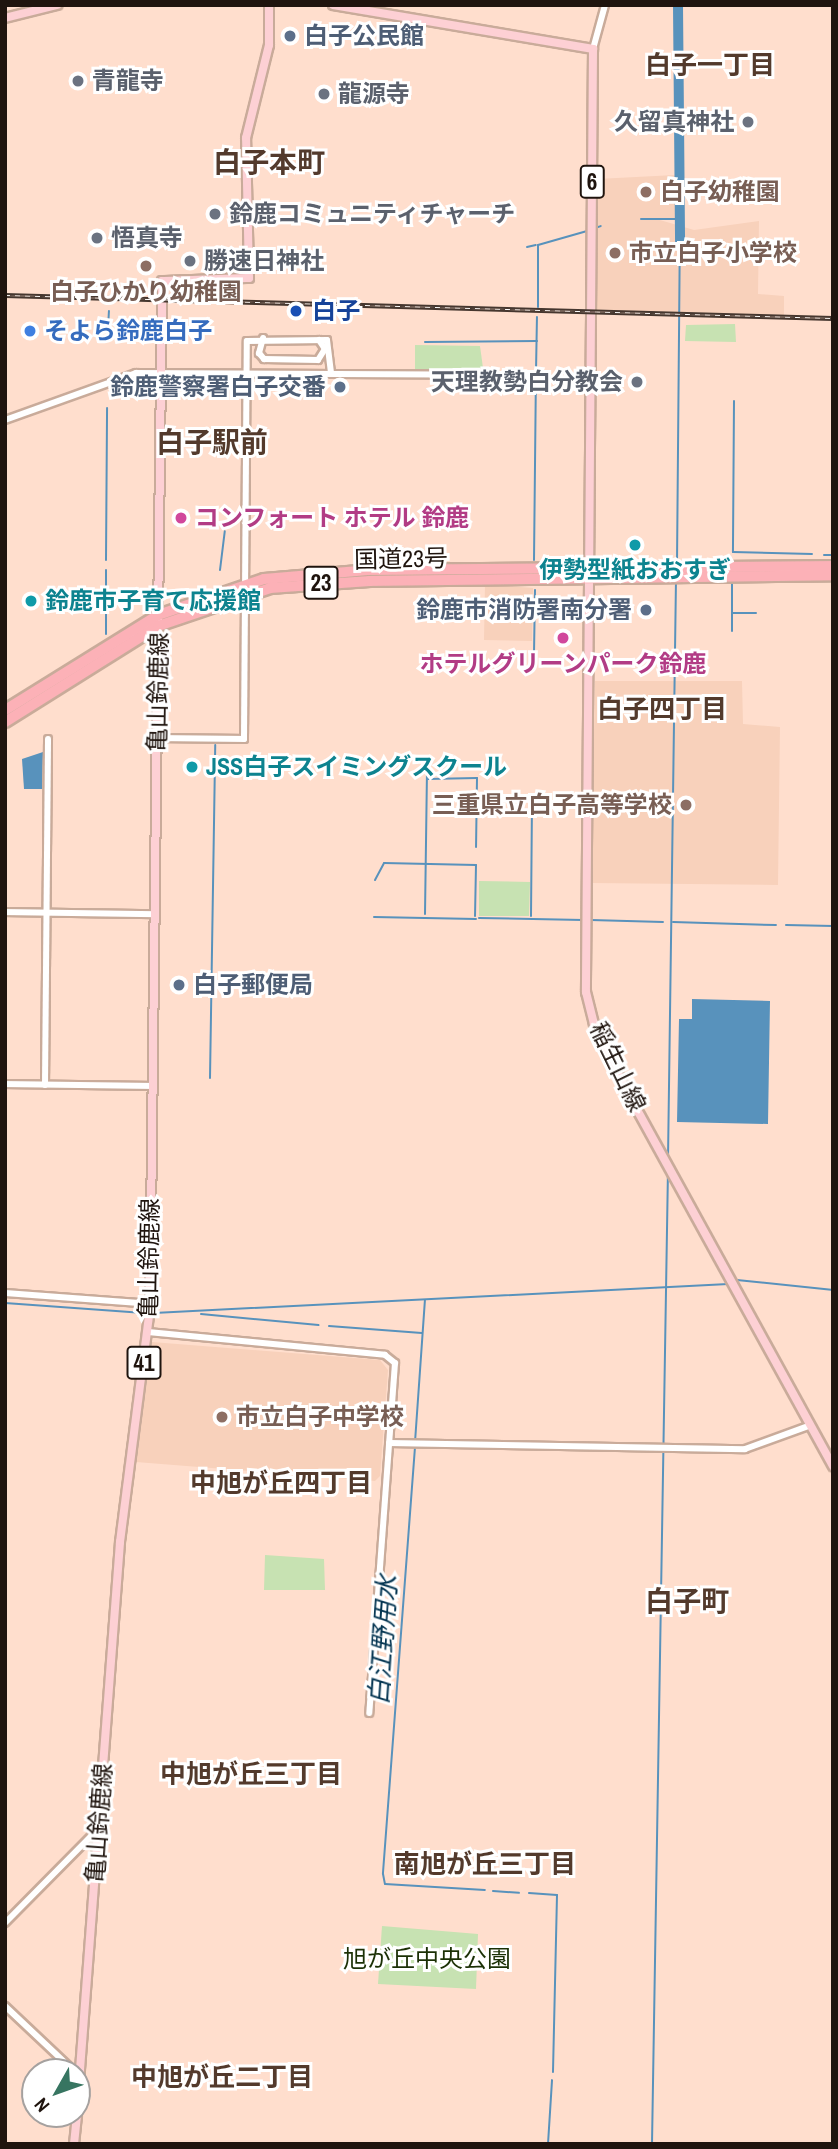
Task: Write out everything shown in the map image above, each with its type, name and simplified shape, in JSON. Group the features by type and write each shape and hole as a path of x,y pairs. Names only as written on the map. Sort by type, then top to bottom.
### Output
{"highway":[{"name":"国道23号","path":"675,573 833,566"},
{"name":"国道23号","path":"5,710 158,615 244,589 328,572 833,575"},
{"name":"国道23号","path":"5,722 158,626 244,589"}],"main road":[{"path":"5,19 57,5"},
{"name":"亀山鈴鹿線","path":"78,2058 121,1530 150,1304 162,281 249,278 246,148 270,45 269,5"},
{"path":"333,5 593,49"},
{"name":"6","path":"588,574 593,49"},
{"name":"稲生山線","path":"588,574 586,992 600,1037 833,1466"}],"street":[{"path":"593,49 605,5"},
{"path":"263,338 259,353 264,359 317,360 324,355 319,340"},
{"path":"157,738 244,739 247,341 263,338 330,342 331,373"},
{"path":"5,421 122,375 246,371 485,375"},
{"path":"45,1085 48,739"},
{"path":"5,912 155,914"},
{"path":"5,1084 153,1086"},
{"path":"5,1293 150,1304"},
{"path":"148,1332 388,1356 395,1363 369,1713"},
{"path":"389,1443 758,1448 811,1425"},
{"path":"5,1923 99,1828"},
{"path":"5,2006 60,2058"}],"shaded area":[{"path":"675,175 676,218 653,218 694,230 759,221 758,294 784,296 784,316 597,310 597,179"},
{"path":"485,584 533,588 532,641 484,640"},
{"name":"三重県立白子高等学校","path":"595,681 742,681 743,724 780,727 778,885 591,883"},
{"path":"152,1342 380,1360 388,1370 380,1476 375,1481 136,1462"}],"green space":[{"path":"735,324 736,342 685,341 686,325"},
{"path":"415,345 480,346 483,368 415,370"},
{"path":"479,881 530,882 529,916 479,916"},
{"path":"265,1555 324,1559 325,1590 264,1590"},
{"name":"旭が丘中央公園","path":"382,1926 478,1934 476,1989 378,1984"}],"water":[{"path":"43,752 42,789 24,789 22,759"},
{"path":"692,999 770,1001 768,1124 677,1122 679,1019 692,1019"}],"waterway":[{"path":"678,5 680,244"},
{"path":"641,219 680,219"},
{"path":"595,228 601,226"},
{"path":"538,307 538,245 587,231"},
{"path":"677,564 680,244"},
{"path":"527,247 536,245"},
{"path":"108,329 109,311"},
{"path":"536,372 537,317"},
{"path":"425,342 537,341"},
{"path":"534,560 536,380"},
{"path":"734,401 733,552 812,554"},
{"path":"106,560 107,408"},
{"path":"220,570 225,531"},
{"path":"824,555 833,555"},
{"path":"106,570 106,634"},
{"path":"668,1159 676,580"},
{"path":"732,583 732,631"},
{"path":"534,654 535,590"},
{"path":"732,613 756,613"},
{"path":"210,1078 215,745"},
{"path":"425,914 427,769"},
{"path":"428,779 477,778 476,847"},
{"path":"531,916 532,802"},
{"path":"375,880 384,863 476,865 475,916"},
{"path":"374,917 476,919"},
{"path":"479,918 583,920"},
{"path":"591,920 663,922"},
{"path":"673,922 776,925"},
{"path":"786,925 833,926"},
{"path":"652,2144 668,1172"},
{"path":"737,1280 833,1290"},
{"path":"154,1313 728,1284"},
{"name":"白江野用水","path":"415,1442 425,1300"},
{"path":"5,1303 144,1313"},
{"path":"201,1314 318,1325"},
{"path":"329,1326 422,1333"},
{"name":"白江野用水","path":"415,1447 383,1874 385,1884 485,1890"},
{"name":"白江野用水","path":"493,1891 519,1893"},
{"name":"白江野用水","path":"529,1893 557,1895 553,2072"},
{"name":"白江野用水","path":"548,2144 552,2080"}],"railway":[{"path":"5,295 833,318"}],"place":[{"name":"白子公民館","path":"290,36"},
{"name":"青龍寺","path":"78,81"},
{"name":"龍源寺","path":"324,94"},
{"name":"久留真神社","path":"748,122"},
{"name":"白子幼稚園","path":"646,192"},
{"name":"鈴鹿コミュニティチャーチ","path":"215,214"},
{"name":"悟真寺","path":"97,238"},
{"name":"市立白子小学校","path":"615,253"},
{"name":"勝速日神社","path":"190,261"},
{"name":"白子ひかり幼稚園","path":"146,266"},
{"name":"白子","path":"296,311"},
{"name":"そよら鈴鹿白子","path":"30,331"},
{"name":"天理教勢白分教会","path":"637,382"},
{"name":"鈴鹿警察署白子交番","path":"340,387"},
{"name":"コンフォート ホテル 鈴鹿","path":"181,518"},
{"name":"伊勢型紙おおすぎ","path":"635,545"},
{"name":"鈴鹿市子育て応援館","path":"31,601"},
{"name":"鈴鹿市消防署南分署","path":"646,610"},
{"name":"ホテルグリーンパーク鈴鹿","path":"563,638"},
{"name":"JSS白子スイミングスクール","path":"192,767"},
{"name":"三重県立白子高等学校","path":"686,805"},
{"name":"白子郵便局","path":"179,985"},
{"name":"市立白子中学校","path":"222,1417"}],"district":[{"name":"白子一丁目","path":"710,65"},
{"name":"白子本町","path":"269,162"},
{"name":"白子駅前","path":"212,442"},
{"name":"白子四丁目","path":"662,709"},
{"name":"中旭が丘四丁目","path":"281,1483"},
{"name":"白子町","path":"687,1601"},
{"name":"中旭が丘三丁目","path":"251,1774"},
{"name":"南旭が丘三丁目","path":"485,1864"},
{"name":"中旭が丘二丁目","path":"222,2077"}]}
